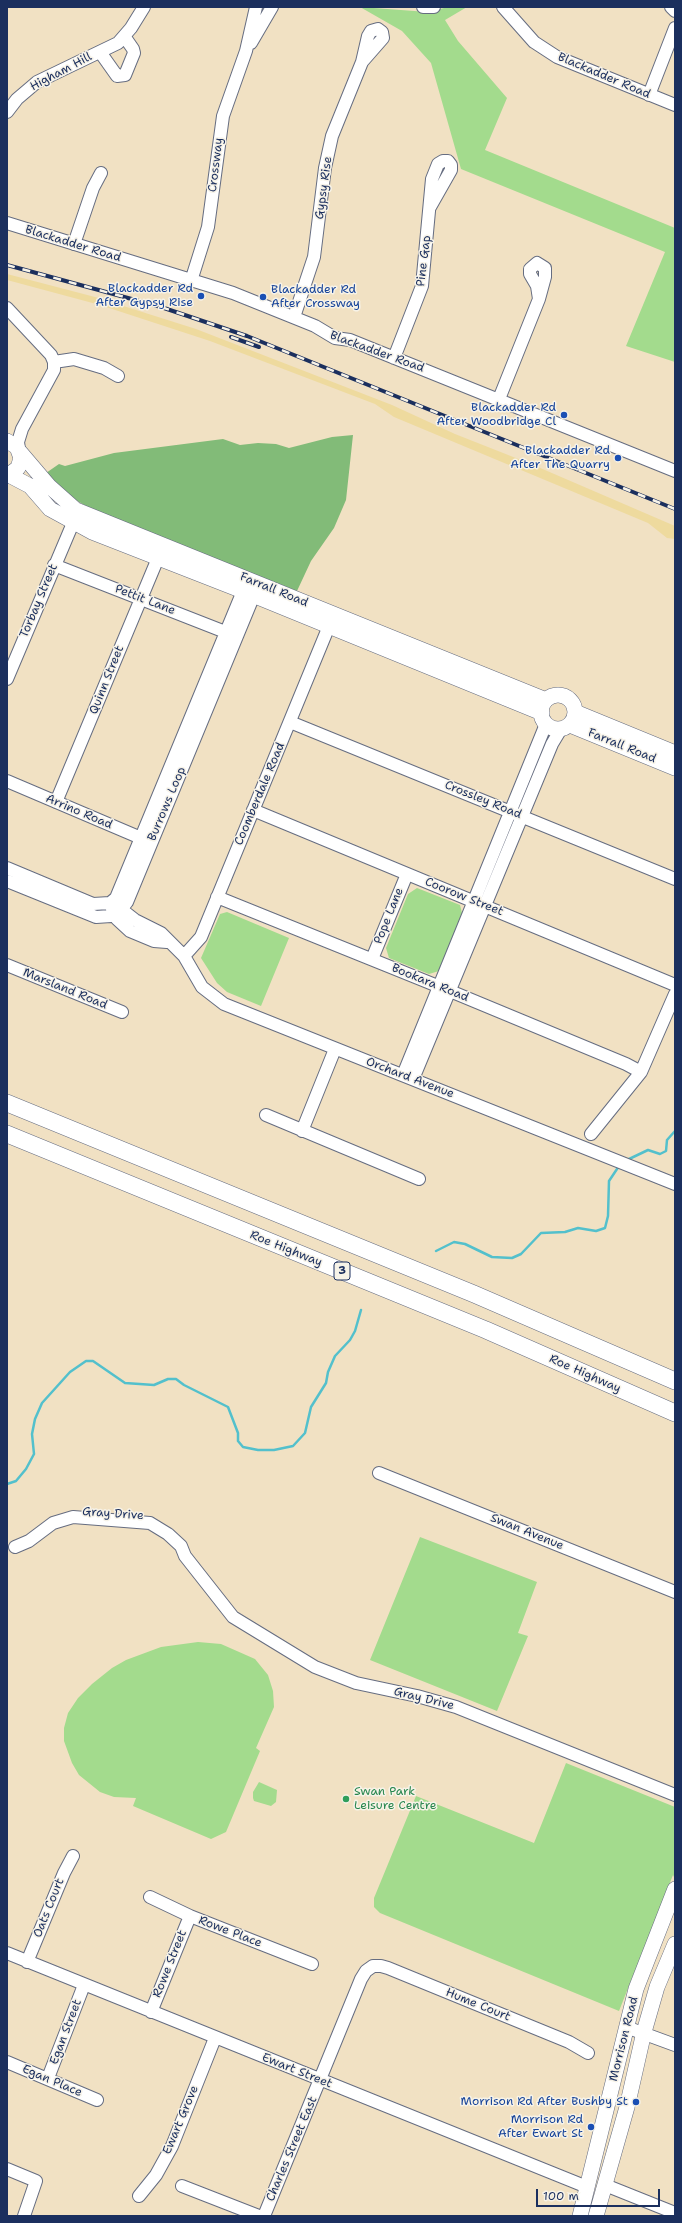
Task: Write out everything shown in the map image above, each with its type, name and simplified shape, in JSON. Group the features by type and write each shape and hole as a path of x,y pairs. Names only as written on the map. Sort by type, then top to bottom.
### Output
{"highway":[{"name":"3","path":"7,1103 474,1294 675,1381"},
{"name":"Roe Highway","path":"7,1134 478,1327 675,1413"}],"main road":[{"path":"8,476 18,468 21,458 13,445"},
{"name":"Farrall Road","path":"13,445 49,486 76,510 250,588 545,712"},
{"name":"Farrall Road","path":"8,476 30,486 50,509 73,523 158,558 250,588 329,626 545,712"},
{"path":"556,695 566,697 574,704 569,722 553,728 545,712 556,695"},
{"name":"Farrall Road","path":"569,722 595,728 675,753"},
{"name":"Farrall Road","path":"595,728 675,768"},
{"name":"Morrison Road","path":"580,2216 636,1989 675,1889"},
{"name":"Morrison Road","path":"596,2216 627,2107 644,2032 657,1987 675,1944"}],"street":[{"name":"Higham Hill","path":"7,112 17,99 37,82 118,43 131,28 144,7"},
{"name":"Crossway","path":"191,280 208,227 223,116 246,51 256,7"},
{"name":"Crossway","path":"246,51 272,7"},
{"path":"423,7 434,7"},
{"name":"Blackadder Road","path":"503,7 522,30 551,53 675,105"},
{"path":"671,7 675,11"},
{"path":"649,95 675,28"},
{"name":"Higham Hill","path":"100,52 117,76 125,75 134,53 124,36"},
{"name":"Gypsy Rise","path":"294,317 314,257 325,168 332,136 362,62"},
{"path":"74,244 93,188 101,173"},
{"name":"Pine Gap","path":"394,358 422,286 430,207"},
{"name":"Blackadder Road","path":"7,223 233,293 316,326 335,338 350,340 675,471"},
{"path":"499,399 539,299"},
{"path":"7,308 51,355 54,362 54,370 22,429 18,442 13,445"},
{"path":"54,362 74,359 104,368 118,376"},
{"name":"Torbay Street","path":"7,679 73,523"},
{"name":"Quinn Street","path":"56,802 158,558"},
{"name":"Pettit Lane","path":"54,565 231,634"},
{"name":"Burrows Loop","path":"114,907 116,898 146,840 250,588"},
{"name":"Coomberdale Road","path":"184,956 201,937 329,626"},
{"path":"408,1077 536,766 545,712"},
{"name":"Crossley Road","path":"290,722 675,879"},
{"path":"536,766 569,722"},
{"name":"Arrino Road","path":"7,781 146,840"},
{"name":"Coorow Street","path":"253,810 675,985"},
{"path":"7,868 40,888 77,903 114,907"},
{"name":"Pope Lane","path":"372,959 407,874"},
{"path":"7,881 40,888"},
{"name":"Bookara Road","path":"217,897 445,989 626,1064 641,1072"},
{"name":"Orchard Avenue","path":"114,907 135,920 158,931 184,956 202,987 216,1000 335,1049 675,1184"},
{"name":"Marsland Road","path":"7,965 122,1012"},
{"path":"591,1134 641,1072 675,994"},
{"path":"302,1130 335,1049"},
{"path":"266,1115 419,1179"},
{"name":"Swan Avenue","path":"379,1473 675,1592"},
{"name":"Gray Drive","path":"11,1550 26,1535 46,1521 68,1512 139,1514 153,1518 176,1533 186,1544 197,1569 233,1617 315,1667 356,1683 417,1696 456,1707 675,1794"},
{"name":"Oats Court","path":"27,1962 64,1873 73,1856"},
{"name":"Rowe Place","path":"150,1897 190,1916 312,1964"},
{"name":"Rowe Street","path":"151,2012 190,1916"},
{"name":"Ewart Street","path":"7,1954 587,2187"},
{"name":"Hume Court","path":"366,1971 373,1966 388,1968 569,2042 588,2053"},
{"name":"Charles Street East","path":"264,2216 361,1978 366,1971"},
{"name":"Egan Street","path":"48,2078 84,1985"},
{"path":"626,2027 644,2032 675,2045"},
{"name":"Ewart Grove","path":"139,2196 156,2175 172,2146 215,2038"},
{"name":"Egan Place","path":"7,2062 48,2078 97,2100"},
{"path":"7,2169 36,2182 24,2216"},
{"path":"605,2185 675,2213"},
{"path":"182,2186 259,2216"}],"green space":[{"path":"360,7 428,12 448,7 467,7 445,20 458,41 507,98 485,150 675,228 675,362 626,346 665,252 461,169 431,63 402,31"},
{"path":"353,435 346,500 334,528 311,561 297,591 96,512 74,499 46,473 59,464 65,466 114,453 223,439 240,445 258,443 276,444 289,448 332,437"},
{"path":"417,888 460,905 462,913 439,971 429,974 389,958 386,948 408,894"},
{"path":"227,912 289,938 261,1006 227,992 217,983 201,958 220,914"},
{"path":"420,1537 537,1582 518,1633 528,1636 497,1711 370,1660"},
{"path":"198,1642 221,1644 255,1659 268,1675 273,1691 274,1707 256,1748 260,1751 226,1832 211,1839 133,1806 136,1798 114,1797 100,1792 79,1775 72,1763 64,1741 64,1728 68,1713 78,1698 92,1684 112,1668 126,1660 161,1647"},
{"path":"566,1763 675,1807 675,1874 674,1877 673,1875 619,2011 380,1913 374,1907 374,1898 416,1796 534,1843"},
{"path":"259,1782 277,1790 276,1802 271,1806 254,1801 253,1792"}],"sand":[{"path":"7,274 95,297 196,329 392,405 455,434 531,464 675,526 675,539 667,538 648,523 394,417 375,404 210,341 100,305 7,280"}],"waterway":[{"path":"627,1160 648,1150 660,1154 666,1151 667,1140 675,1131"},
{"path":"436,1251 454,1242 465,1244 492,1257 512,1258 521,1254 541,1233 565,1232 578,1228 596,1231 605,1228 608,1216 609,1181 619,1166"},
{"path":"7,1484 16,1481 26,1469 34,1454 32,1434 35,1419 42,1403 70,1372 86,1361 93,1361 125,1383 154,1385 168,1379 176,1379 184,1385 228,1407 238,1433 238,1441 243,1447 258,1450 274,1450 293,1446 305,1433 311,1407 326,1383 328,1372 335,1356 350,1340 355,1331 361,1310"}],"railway":[{"path":"7,265 161,307 247,336 675,509"},
{"path":"231,337 259,347"}],"place":[{"name":"Blackadder Rd After Gypsy Rise","path":"201,296"},
{"name":"Blackadder Rd After Crossway","path":"263,297"},
{"name":"Blackadder Rd After Woodbridge Cl","path":"564,415"},
{"name":"Blackadder Rd After The Quarry","path":"618,458"},
{"name":"Swan Park Leisure Centre","path":"346,1799"},
{"name":"Morrison Rd After Bushby St","path":"636,2102"},
{"name":"Morrison Rd After Ewart St","path":"591,2127"}]}
